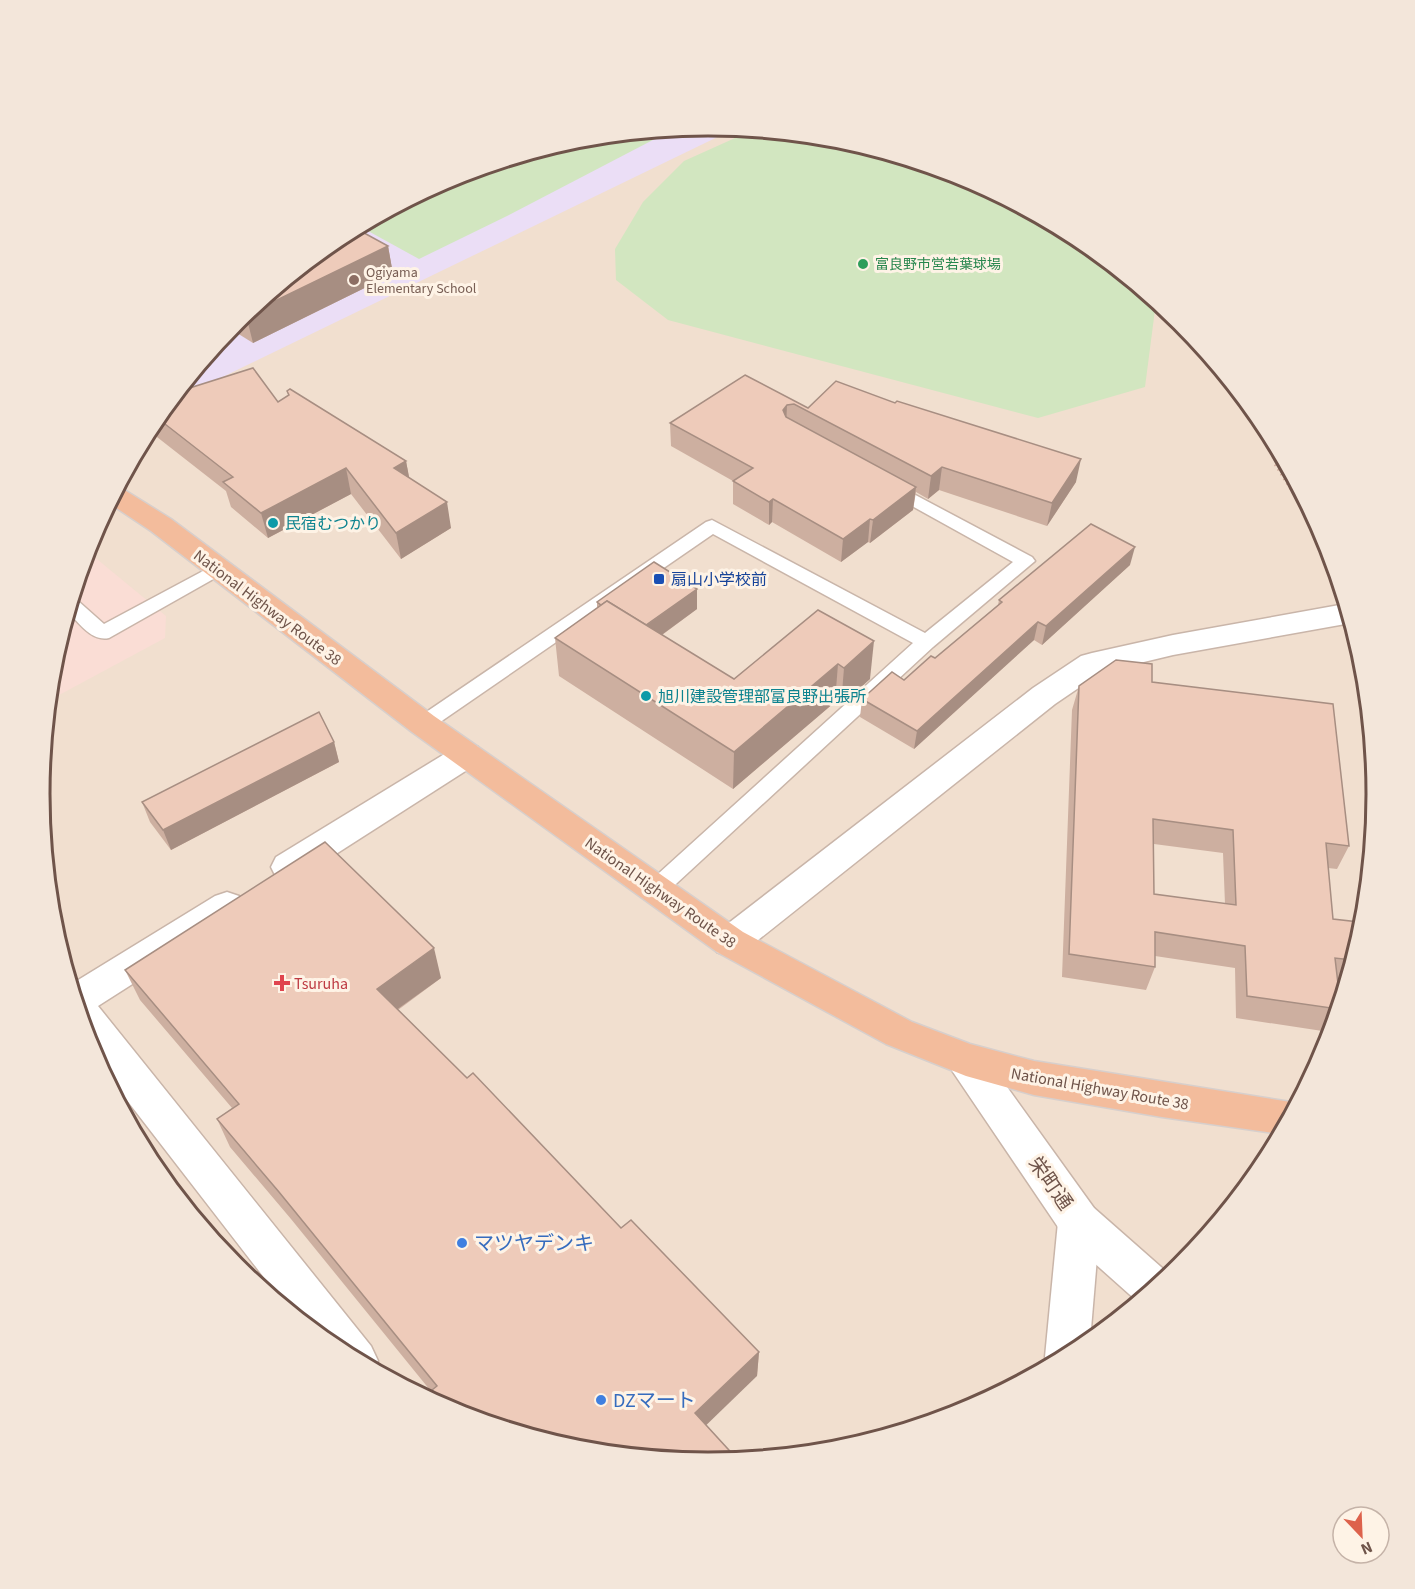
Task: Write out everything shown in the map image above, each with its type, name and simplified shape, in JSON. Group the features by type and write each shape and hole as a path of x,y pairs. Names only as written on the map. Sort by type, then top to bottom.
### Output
{"highway":[{"name":"National Highway Route 38","path":"120,498 218,569 423,724 730,942 899,1033 966,1060 1045,1080 1281,1117"}],"street":[{"path":"730,942 1044,696 1092,664 1173,645 1340,615"},
{"path":"81,997 467,755"},
{"path":"92,1026 340,1340"},
{"name":"栄町通","path":"966,1060 1078,1222 1148,1283"},
{"path":"1068,1345 1078,1222"}],"lane":[{"path":"656,890 926,642 1026,561 874,478"},
{"path":"423,724 712,526 926,642"},
{"path":"76,610 102,633 218,569"}],"path":[{"path":"1275,462 1287,482"}],"shaded area":[{"path":"708,136 793,142 836,149 919,171 999,204 1037,225 1108,272 1141,300 1173,329 1230,394 1255,429 1298,503 1331,583 1343,624 1353,666 1364,751 1366,794 1360,880 1353,923 1331,1006 1298,1086 1277,1124 1230,1195 1202,1228 1173,1260 1108,1317 1073,1342 999,1385 919,1418 878,1430 836,1440 751,1451 664,1451 622,1447 579,1440 496,1418 416,1385 378,1364 307,1317 274,1289 242,1260 185,1195 160,1160 117,1086 84,1006 72,965 62,923 51,838 51,751 55,709 62,666 84,583 117,503 138,465 185,394 213,361 242,329 307,272 342,247 416,204 496,171 537,159 579,149 664,138"},
{"name":"Ogiyama Elementary School","path":"719,136 184,396 242,329 307,272 342,247 416,204 496,171 579,149 664,138"},
{"path":"94,557 166,616 165,638 57,696 72,624"}],"green space":[{"name":"富良野市営若葉球場","path":"737,137 793,142 836,149 919,171 999,204 1073,247 1108,272 1155,312 1145,387 1038,418 668,320 616,280 615,249 643,202 684,161"},
{"path":"655,139 507,216 419,259 369,231 416,204 496,171 579,149"}],"building":[{"path":"365,233 388,246 271,303 307,272"},
{"path":"253,368 278,402 289,395 287,391 290,389 406,461 394,468 447,502 396,533 346,468 261,513 223,482 233,477 164,423 190,388"},
{"path":"745,375 808,408 836,381 895,403 897,401 1081,459 1052,503 942,467 931,476 794,404 787,405 783,410 786,417 916,487 873,520 870,519 843,539 773,499 769,502 733,481 753,468 670,423"},
{"path":"1091,524 1135,547 1046,626 1038,622 917,731 862,699 892,672 904,680 931,656 935,658 1002,602 999,600"},
{"path":"654,562 697,589 646,625 607,601 601,605 597,602"},
{"path":"607,601 734,679 818,610 874,641 844,668 838,664 734,752 555,638"},
{"path":"1116,660 1152,664 1152,682 1333,704 1349,846 1326,843 1333,919 1353,921 1344,959 1335,958 1338,983 1330,1008 1247,996 1245,946 1155,932 1155,967 1069,954 1079,686","holes":["1153,819 1233,830 1236,905 1154,894"]},
{"path":"319,712 334,742 163,830 142,802"},
{"path":"325,842 434,948 377,989 467,1078 473,1073 621,1228 631,1220 759,1352 695,1413 730,1451 664,1451 579,1440 496,1418 434,1393 432,1390 437,1386 217,1119 239,1104 125,970"}],"place":[{"name":"富良野市営若葉球場","path":"863,264"},
{"name":"Ogiyama Elementary School","path":"354,280"},
{"name":"民宿むつかり","path":"273,523"},
{"name":"扇山小学校前","path":"659,579"},
{"name":"旭川建設管理部富良野出張所","path":"646,696"},
{"name":"Tsuruha","path":"282,983"},
{"name":"マツヤデンキ","path":"462,1243"},
{"name":"DZマート","path":"601,1400"}]}
